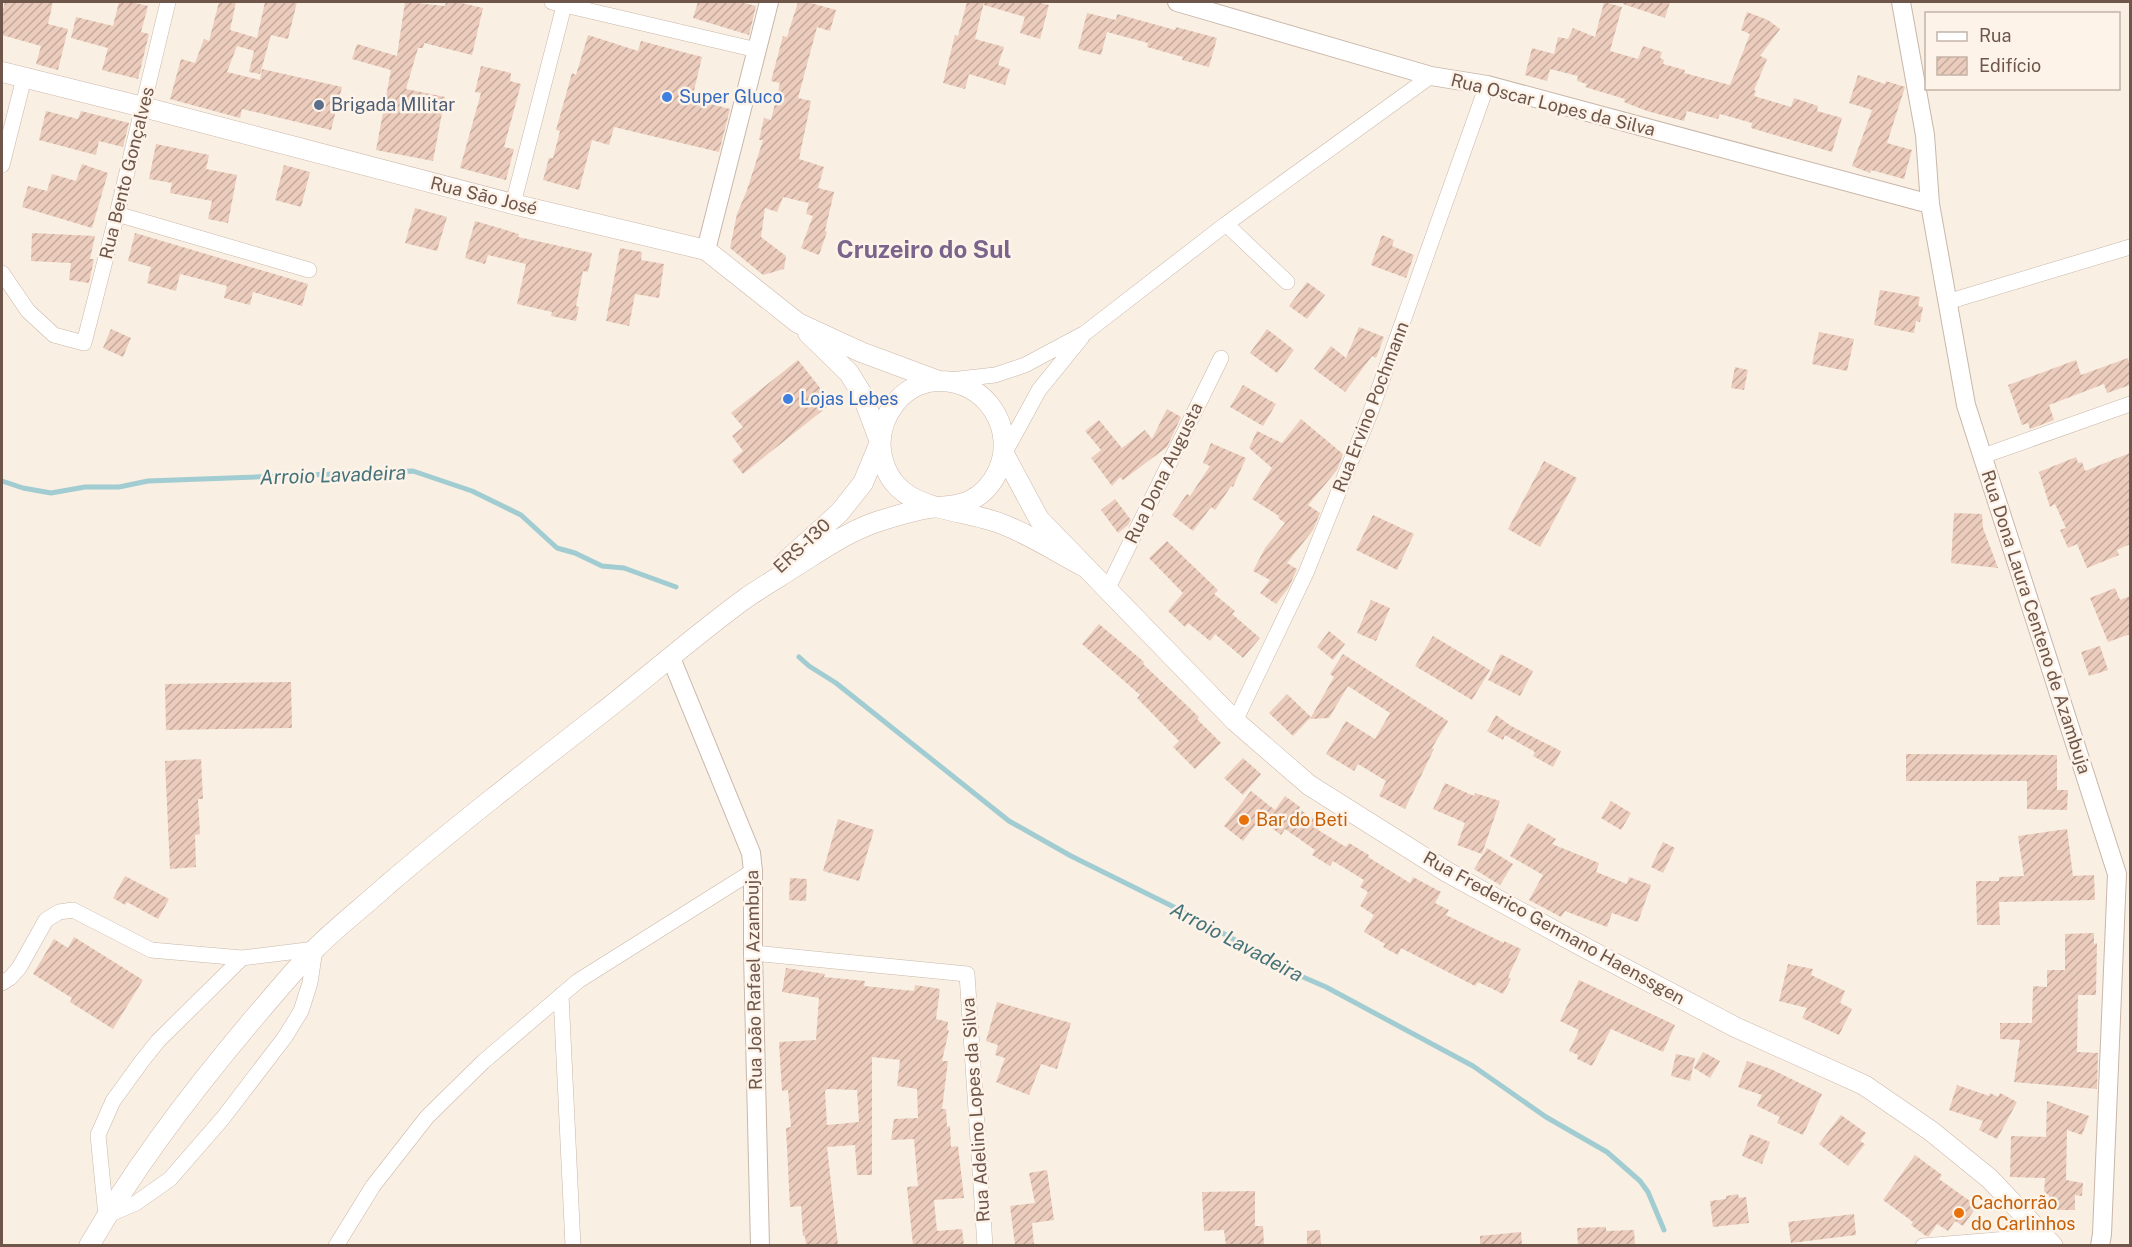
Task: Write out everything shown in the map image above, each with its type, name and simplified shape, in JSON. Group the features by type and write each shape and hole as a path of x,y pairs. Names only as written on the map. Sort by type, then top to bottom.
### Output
{"main road":[{"name":"Rua São José","path":"2,72 513,204 706,250 798,323 861,352 939,381"},
{"path":"798,323 849,373 862,394 880,442 885,465 896,485 908,495 936,507 986,517 1009,526 1085,567"},
{"path":"880,442 886,417 902,395 926,383 955,382 982,396 993,408 1004,438 1004,453 1000,467 986,489 963,504 936,507"},
{"name":"ERS-130","path":"750,595 840,512 863,483 880,442"},
{"path":"1004,453 1040,519 1085,567"},
{"name":"ERS-130","path":"750,595 840,538 889,518 936,507"},
{"name":"Rua Frederico Germano Haenssgen","path":"1085,567 1108,588 1235,721 1309,785 1447,872 1580,945 1736,1026 1864,1085 1931,1131 1990,1179 2048,1241"},
{"path":"89,1245 162,1133 207,1073 315,949 418,859 750,595"}],"street":[{"name":"Rua Bento Gonçalves","path":"2,273 28,311 54,335 84,343 168,2"},
{"path":"706,250 770,2"},
{"name":"Rua Oscar Lopes da Silva","path":"1177,2 1431,76 1487,85 1930,204"},
{"name":"Rua Dona Laura Centeno de Azambuja","path":"1901,2 1925,135 1930,204 1966,405 2124,872 2100,1245"},
{"path":"513,204 561,3 757,50"},
{"path":"939,381 995,375 1025,365 1085,333 1226,224 1431,76"},
{"path":"2,165 24,78"},
{"name":"Rua Ervino Pochmann","path":"1235,721 1306,573 1371,411 1487,85"},
{"path":"117,214 309,270"},
{"path":"1226,224 1287,282"},
{"path":"1947,302 2130,247"},
{"path":"1004,453 1039,390 1085,333"},
{"name":"Rua Dona Augusta","path":"1108,588 1221,358"},
{"path":"1983,456 2130,404"},
{"name":"Rua João Rafael Azambuja","path":"671,658 751,853 760,1245"},
{"path":"336,1245 373,1186 427,1117 483,1062 578,981 753,871"},
{"path":"2,983 19,968 46,920 59,912 73,910 151,950 242,958 315,949 310,982 301,1011 285,1037 223,1118 170,1179 136,1203 106,1216 98,1135 113,1101 158,1041 242,958"},
{"name":"Rua Adelino Lopes da Silva","path":"753,952 967,974 985,1245"},
{"path":"561,995 573,1245"},
{"path":"1923,1245 2048,1241"}],"building":[{"path":"5,2 53,2 48,24 68,29 58,70 36,64 41,46 2,35 2,13"},
{"path":"119,2 148,6 141,32 149,34 138,79 102,70 108,48 71,38 76,17 113,26"},
{"path":"219,2 236,2 230,30 257,38 265,2 297,2 288,39 271,35 260,74 249,72 254,51 237,46 227,72 260,80 262,69 342,87 331,130 242,109 240,118 170,99 181,59 195,63 204,39 209,41"},
{"path":"405,2 445,6 446,2 457,2 483,8 472,55 424,43 423,48 418,48 406,89 445,97 433,161 376,150 391,70 352,59 357,44 397,56"},
{"path":"698,2 740,2 756,6 749,35 693,18"},
{"path":"798,2 807,2 836,10 830,31 817,27 798,98 811,101 799,159 824,167 818,188 834,192 825,231 827,232 819,255 801,248 813,216 806,214 809,203 783,197 777,212 765,208 761,237 786,256 784,269 763,275 730,248 737,214 763,140 759,140 764,118 771,120 780,83 771,81 783,36 787,37"},
{"path":"967,2 984,2 975,39 1004,47 998,65 1010,69 1005,85 969,74 965,89 943,83 955,35 958,36"},
{"path":"984,2 1036,2 1049,5 1040,39 1020,33 1025,17 984,5"},
{"path":"1604,2 1622,7 1610,51 1638,59 1643,46 1662,52 1660,58 1664,60 1663,64 1685,70 1684,73 1730,85 1750,34 1741,30 1747,12 1768,20 1780,29 1760,56 1767,59 1754,90 1756,91 1754,96 1791,107 1794,98 1818,106 1817,111 1842,118 1832,152 1751,128 1752,123 1720,114 1718,119 1687,111 1684,121 1647,111 1624,102 1625,99 1585,87 1587,84 1577,81 1578,76 1550,69 1547,81 1525,75 1532,48 1554,54 1558,37 1568,39 1573,28 1595,37"},
{"path":"1623,2 1670,2 1665,18 1623,4"},
{"path":"1087,13 1116,20 1117,14 1175,30 1176,27 1217,38 1209,67 1147,47 1148,43 1107,32 1101,55 1078,49"},
{"path":"588,35 638,51 641,41 702,57 692,99 730,109 719,152 614,127 609,145 592,140 579,190 543,180 549,158 553,158 560,131 556,130 572,73 576,75"},
{"path":"481,66 511,73 510,81 521,84 504,147 514,149 506,180 460,168 481,93 475,92"},
{"path":"1858,75 1885,84 1886,81 1905,87 1887,143 1912,150 1904,179 1871,170 1870,173 1852,166 1872,110 1849,103"},
{"path":"46,111 78,119 81,111 129,123 123,147 99,141 96,155 39,140"},
{"path":"156,144 209,155 206,169 237,175 228,223 208,219 212,201 170,193 172,183 149,179"},
{"path":"82,164 108,173 92,228 22,207 28,186 47,191 52,174 76,181"},
{"path":"284,165 310,172 301,207 275,200"},
{"path":"415,208 447,217 437,251 405,243"},
{"path":"475,221 519,234 518,237 592,253 588,272 583,271 576,306 579,307 576,321 551,316 552,312 517,304 526,264 488,255 485,264 465,258"},
{"path":"32,233 95,236 90,259 94,259 89,283 69,280 71,263 31,261"},
{"path":"135,233 308,284 302,306 253,292 250,305 224,298 227,286 180,274 176,291 147,283 151,267 128,261"},
{"path":"1382,235 1394,240 1392,246 1414,255 1406,278 1371,265"},
{"path":"620,248 642,252 641,260 664,264 659,298 635,294 629,326 606,321"},
{"path":"1307,282 1325,295 1307,319 1289,306"},
{"path":"1880,290 1920,297 1918,306 1923,307 1920,322 1916,321 1914,333 1874,325"},
{"path":"1359,327 1384,337 1376,358 1372,356 1345,392 1314,369 1331,346 1346,358"},
{"path":"111,329 131,338 123,357 103,348"},
{"path":"1267,329 1294,350 1277,373 1250,353"},
{"path":"1819,332 1854,339 1847,371 1812,364"},
{"path":"2128,358 2130,385 2107,393 2104,384 2049,405 2054,420 2030,429 2028,423 2022,425 2008,385 2076,360 2081,375"},
{"path":"798,360 832,403 743,474 732,460 743,451 732,436 743,427 731,413"},
{"path":"1735,367 1748,370 1744,390 1731,388"},
{"path":"1243,385 1276,404 1263,426 1230,407"},
{"path":"1167,409 1181,417 1167,447 1123,480 1120,477 1112,486 1091,458 1101,450 1085,431 1099,420 1122,448 1145,430 1152,439"},
{"path":"1301,419 1343,454 1337,470 1308,505 1320,513 1313,530 1287,563 1297,569 1289,587 1276,604 1260,593 1270,580 1253,571 1265,548 1285,523 1278,518 1279,516 1252,499 1272,468 1249,448 1257,431 1282,443"},
{"path":"1211,443 1246,458 1233,487 1231,486 1215,510 1211,507 1193,531 1172,515 1187,494 1190,496 1210,466 1203,463"},
{"path":"2130,453 2130,544 2117,550 2119,555 2087,568 2077,544 2068,548 2060,530 2066,528 2055,504 2050,507 2039,472 2076,457 2078,463 2082,462 2085,471"},
{"path":"1544,461 1577,478 1540,547 1508,529"},
{"path":"1115,499 1131,520 1118,533 1101,510"},
{"path":"1954,513 1982,514 1983,528 1998,568 1951,563"},
{"path":"1373,515 1414,534 1397,570 1356,550"},
{"path":"1167,541 1218,590 1214,594 1235,611 1232,614 1260,638 1243,658 1215,634 1210,641 1188,623 1185,627 1168,611 1183,593 1149,558"},
{"path":"2115,588 2120,600 2130,596 2130,634 2108,642 2090,598"},
{"path":"1371,600 1390,608 1376,641 1357,633"},
{"path":"1099,624 1144,662 1143,664 1199,717 1197,719 1221,743 1195,769 1173,747 1179,741 1137,698 1140,695 1082,644"},
{"path":"1329,631 1345,644 1333,660 1317,647"},
{"path":"1433,636 1490,670 1472,700 1415,666"},
{"path":"2100,646 2108,670 2089,676 2081,652"},
{"path":"1343,654 1448,721 1432,748 1434,749 1405,809 1379,796 1386,781 1358,764 1354,771 1326,754 1346,721 1375,739 1390,713 1348,686 1329,718 1310,719 1334,677 1330,674"},
{"path":"1501,654 1533,671 1520,696 1488,680"},
{"path":"291,682 292,728 166,730 165,684"},
{"path":"1287,694 1311,717 1293,736 1269,713"},
{"path":"1496,715 1511,726 1561,751 1553,767 1533,756 1535,752 1505,735 1503,740 1487,731"},
{"path":"1906,754 2057,755 2057,790 2068,790 2067,810 2027,809 2027,781 1906,781"},
{"path":"1243,758 1261,774 1243,795 1224,778"},
{"path":"201,759 203,799 198,799 200,834 195,835 196,867 170,869 165,761"},
{"path":"1445,783 1474,796 1475,793 1500,801 1482,854 1457,845 1465,823 1433,809"},
{"path":"1251,791 1275,810 1285,796 1300,807 1299,809 1322,824 1318,830 1346,847 1349,843 1410,883 1413,877 1441,892 1435,903 1449,910 1446,915 1521,949 1508,977 1511,979 1503,994 1478,982 1475,986 1401,948 1398,955 1383,947 1385,944 1364,932 1374,915 1360,906 1368,892 1360,887 1364,880 1333,861 1330,866 1312,855 1315,850 1285,829 1281,835 1260,819 1243,841 1224,826"},
{"path":"1611,801 1631,813 1621,830 1601,818"},
{"path":"838,819 874,830 859,881 823,871"},
{"path":"1528,823 1556,839 1552,844 1599,863 1596,872 1627,884 1629,877 1651,885 1638,922 1612,913 1607,927 1565,911 1561,917 1529,900 1543,875 1510,856"},
{"path":"2067,829 2073,876 2094,875 2095,900 1999,902 2000,925 1977,925 1976,881 1999,881 1999,877 2024,876 2018,836"},
{"path":"1663,842 1675,848 1663,873 1651,867"},
{"path":"1487,848 1513,864 1500,885 1474,869"},
{"path":"125,876 169,899 158,919 127,902 125,905 113,898"},
{"path":"790,878 807,879 806,901 789,900"},
{"path":"2094,933 2094,944 2097,943 2096,995 2078,995 2077,1052 2098,1053 2097,1089 2014,1082 2020,1040 2000,1039 2000,1023 2032,1023 2033,986 2047,987 2047,970 2065,970 2065,934"},
{"path":"74,937 143,980 113,1029 70,1002 72,998 33,974 54,939 68,948"},
{"path":"1788,964 1813,969 1811,975 1845,991 1840,1003 1852,1009 1839,1035 1802,1018 1807,1008 1779,1001"},
{"path":"786,968 825,974 824,977 865,981 864,986 914,991 915,985 940,989 936,1019 948,1022 947,1030 949,1030 942,1061 948,1061 942,1109 946,1109 951,1147 958,1146 964,1198 934,1200 937,1231 962,1229 964,1245 913,1245 907,1187 918,1186 914,1139 891,1140 894,1119 918,1118 917,1089 897,1086 900,1060 872,1057 872,1175 857,1175 855,1145 827,1147 838,1245 806,1245 805,1236 803,1236 801,1206 790,1207 786,1128 791,1127 788,1090 782,1091 779,1042 816,1040 819,998 782,992","holes":["827,1089 857,1090 859,1122 827,1125 825,1091"]},
{"path":"1579,980 1675,1025 1663,1052 1611,1029 1592,1066 1577,1059 1578,1055 1569,1051 1579,1030 1560,1021"},
{"path":"997,1002 1071,1023 1057,1069 1041,1064 1029,1095 996,1082 1005,1058 995,1055 998,1045 986,1041"},
{"path":"1703,1052 1720,1061 1710,1078 1694,1068"},
{"path":"1676,1054 1695,1058 1690,1081 1671,1076"},
{"path":"1747,1061 1771,1069 1822,1094 1803,1135 1777,1123 1780,1117 1757,1106 1762,1095 1738,1087"},
{"path":"1957,1085 1989,1096 1990,1093 1998,1097 2000,1093 2017,1102 1997,1139 1979,1130 1983,1121 1949,1110"},
{"path":"2047,1101 2089,1116 2082,1135 2067,1130 2066,1180 2083,1183 2082,1196 2075,1195 2075,1210 2048,1210 2049,1195 2044,1194 2045,1178 2010,1177 2011,1136 2046,1137"},
{"path":"1841,1115 1866,1133 1860,1141 1865,1144 1848,1166 1819,1144"},
{"path":"1750,1134 1770,1142 1762,1164 1742,1156"},
{"path":"1915,1155 1942,1175 1939,1179 1977,1206 1963,1226 1955,1221 1948,1231 1937,1224 1929,1236 1926,1236 1911,1225 1913,1222 1883,1200"},
{"path":"1047,1170 1054,1220 1032,1223 1034,1245 1015,1245 1010,1206 1035,1203 1029,1173"},
{"path":"1255,1191 1255,1226 1263,1226 1264,1245 1226,1245 1224,1230 1204,1231 1202,1192"},
{"path":"1738,1194 1739,1198 1746,1197 1749,1223 1713,1227 1710,1201 1726,1199 1726,1196"},
{"path":"1854,1214 1856,1235 1791,1243 1788,1222"},
{"path":"1606,1227 1606,1231 1634,1230 1635,1245 1578,1245 1577,1228"},
{"path":"1320,1230 1321,1245 1307,1245 1307,1231"},
{"path":"1521,1232 1522,1245 1480,1245 1480,1236"}],"waterway":[{"name":"Arroio Lavadeira","path":"2,481 23,488 51,493 85,487 119,487 148,481 413,471 472,491 521,515 557,548 575,553 602,566 624,568 676,587"},
{"name":"Arroio Lavadeira","path":"799,657 836,683 1009,821 1071,856 1190,915 1296,974 1326,987 1473,1066 1546,1117 1607,1152 1640,1181 1648,1192 1664,1230"}],"place":[{"name":"Super Gluco","path":"667,97"},
{"name":"Brigada MIlitar","path":"319,105"},
{"name":"Lojas Lebes","path":"788,399"},
{"name":"Bar do Beti","path":"1244,820"},
{"name":"Cachorrão do Carlinhos","path":"1959,1213"}],"district":[{"name":"Cruzeiro do Sul","path":"924,250"}]}
